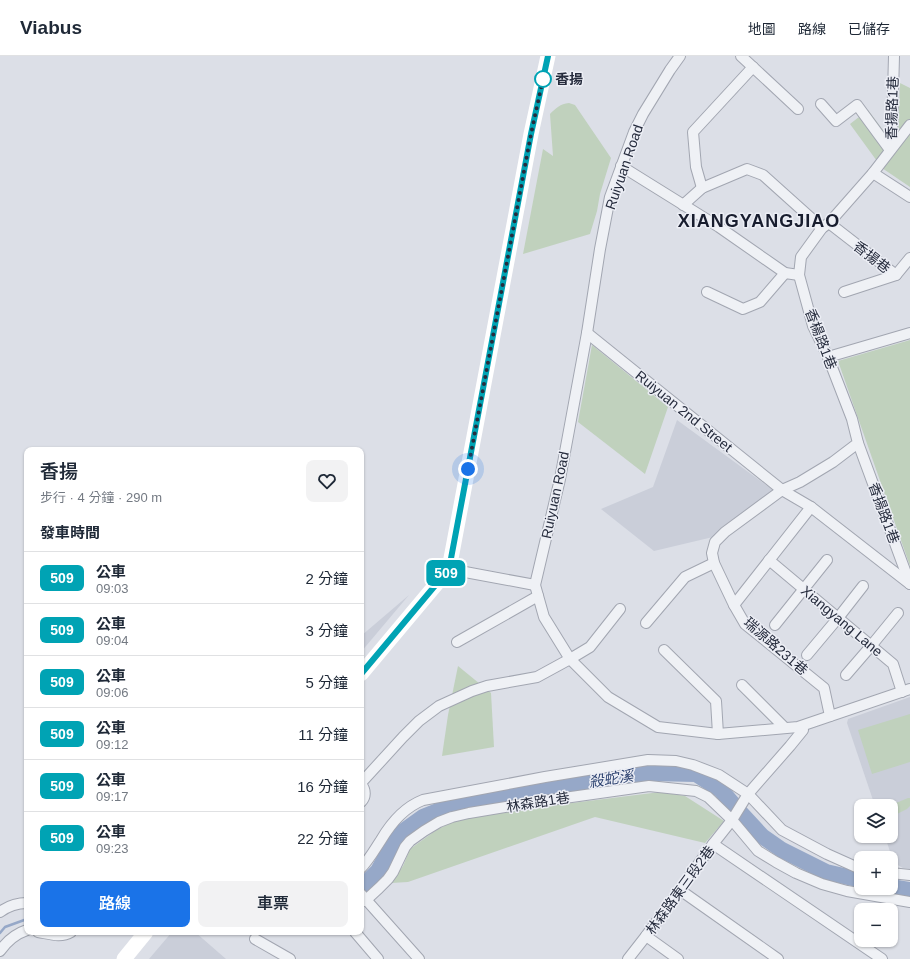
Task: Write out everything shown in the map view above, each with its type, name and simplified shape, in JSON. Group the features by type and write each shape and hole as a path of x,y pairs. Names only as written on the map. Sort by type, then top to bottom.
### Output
{"street":[{"path":"364,670 449,569 531,134 548,56"},
{"name":"Ruiyuan Road","path":"680,56 643,114 634,132 610,197 560,479 535,585 544,617 570,659 608,697 658,727 718,734 798,727 830,716"},
{"path":"741,56 798,109"},
{"name":"香揚路1巷","path":"890,150 894,56"},
{"path":"702,188 696,167 693,132 753,67"},
{"name":"香揚路1巷","path":"821,104 836,121 856,105 890,150"},
{"path":"890,150 910,125"},
{"name":"香楊路1巷","path":"858,443 852,419 828,357 813,326 799,275 801,257 890,150"},
{"path":"621,166 719,227 785,273 799,275"},
{"name":"香揚巷","path":"683,205 702,188 747,169 763,175 826,226 896,275"},
{"path":"873,172 910,197"},
{"name":"香揚巷","path":"844,292 896,275 910,258"},
{"path":"708,292 743,309 760,302 785,273"},
{"name":"Ruiyuan 2nd Street","path":"587,333 782,490"},
{"path":"828,357 910,333"},
{"path":"782,490 800,482 834,462 858,443"},
{"name":"香揚路1巷","path":"858,443 910,584"},
{"path":"782,490 811,507 910,584"},
{"name":"瑞源路231巷","path":"782,490 725,532 715,542 712,553 714,563 745,624 824,688 830,716"},
{"path":"734,605 811,507"},
{"name":"Xiangyang Lane","path":"769,560 893,664 906,690 830,716"},
{"path":"775,625 827,560"},
{"path":"646,623 685,577 714,563"},
{"path":"449,569 535,585"},
{"path":"808,655 863,586"},
{"path":"457,642 538,596"},
{"path":"364,781 419,721 439,706 487,686 537,677 590,647 620,609"},
{"path":"846,675 898,613"},
{"path":"664,650 716,701 718,734"},
{"path":"742,685 785,728"},
{"name":"林森路東三段2巷","path":"628,959 732,820 748,794 803,730"},
{"path":"364,864 394,822 407,809 415,803 423,800 545,777 648,760 693,765 719,775 748,794 782,830 827,854 854,866"},
{"name":"林森路1巷","path":"364,898 379,888 393,872 410,841 439,822 469,813 649,786 696,790 708,797 732,820 758,851 796,873 822,884 847,891 910,902"},
{"path":"713,844 882,959"},
{"path":"898,874 910,875"},
{"path":"680,890 778,959"},
{"path":"364,901 419,959"},
{"path":"0,912 13,905 24,903"},
{"path":"0,951 6,942 24,931"},
{"path":"54,935 64,935"},
{"path":"124,959 144,935"},
{"path":"358,935 378,959"},
{"path":"646,936 678,959"},
{"path":"255,938 290,959"}],"shaded area":[{"path":"677,420 773,490 721,528 713,537 654,551 601,509 653,487"},
{"path":"409,595 364,648 364,633"},
{"path":"910,697 910,869 898,865 898,851 890,851 887,843 898,843 898,799 873,799 847,723 848,719"},
{"path":"169,935 198,935 226,959 149,959"}],"green space":[{"path":"900,83 910,88 910,187 882,168 850,124 868,110 897,149"},
{"path":"569,103 575,105 611,158 590,234 523,254 543,149 553,156 550,114 563,104"},
{"path":"910,340 910,566 838,361"},
{"path":"592,345 668,407 645,474 578,422"},
{"path":"458,666 491,693 494,747 442,756 448,715"},
{"path":"910,714 910,762 872,774 858,730"},
{"path":"660,792 685,796 724,821 705,843 595,817 408,882 391,883 403,866 410,849 435,831 450,823 485,814"},
{"path":"910,798 910,806 898,814 898,802"}],"waterway":[{"name":"殺蛇溪","path":"364,884 378,871 398,835 423,817 448,807 650,773 696,774 721,790 762,836 782,850 826,872 854,878"},
{"name":"殺蛇溪","path":"898,888 910,890"},
{"path":"0,933 5,927 24,920"}],"bus line":[{"name":"509","path":"364,670 449,569 531,134 548,56"}],"place":[{"name":"香揚","path":"543,79"}],"district":[{"name":"XIANGYANGJIAO","path":"759,221"}],"route":[{"path":"468,469 531,134 543,79"}]}
